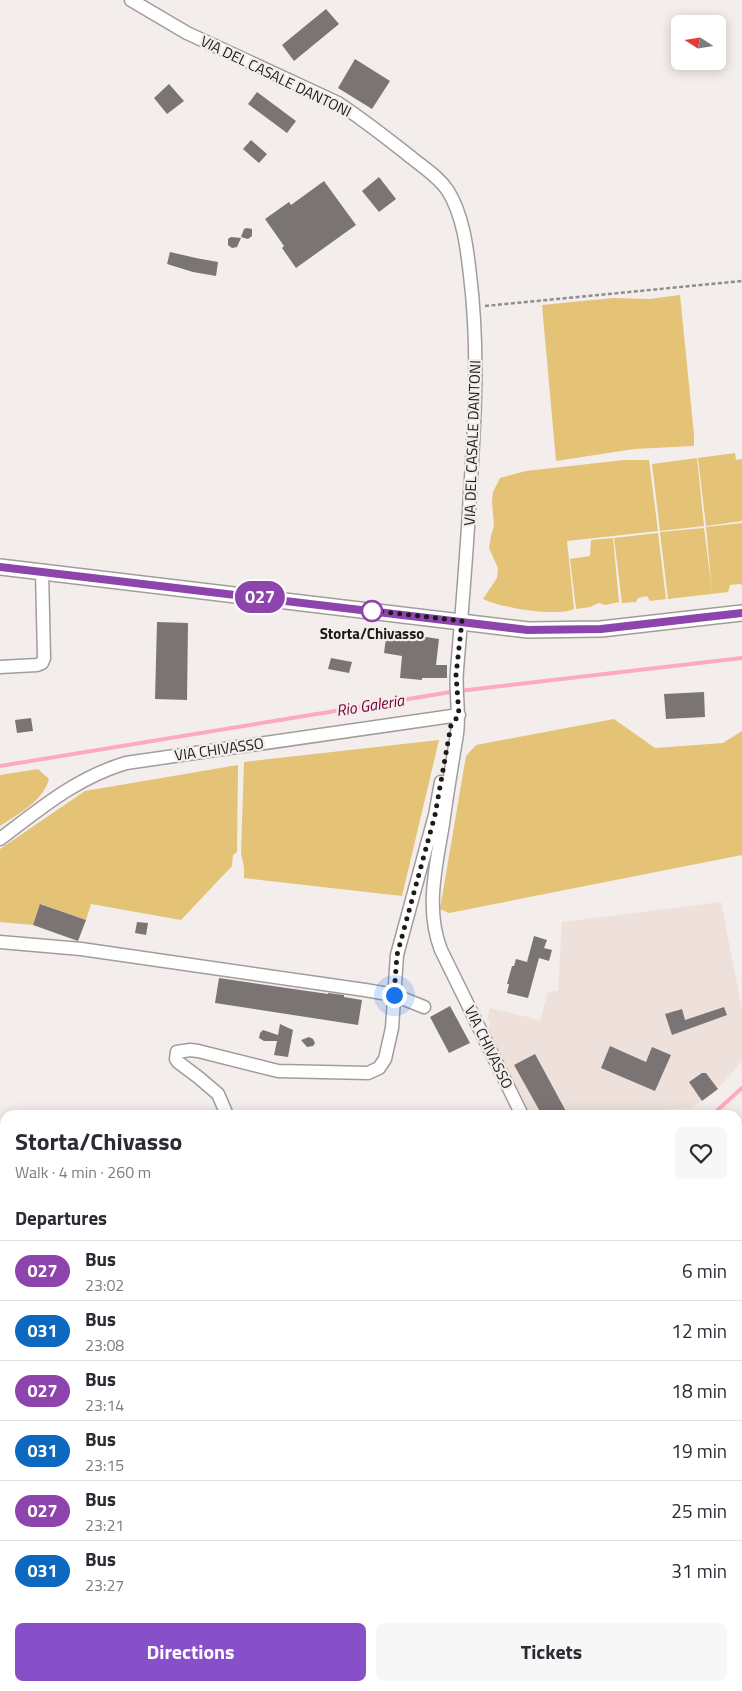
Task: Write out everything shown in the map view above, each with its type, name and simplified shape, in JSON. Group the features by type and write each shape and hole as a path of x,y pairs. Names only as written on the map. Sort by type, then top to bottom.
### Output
{"main road":[{"path":"0,567 528,630 601,629 742,613"}],"street":[{"name":"VIA DEL CASALE DANTONI","path":"131,0 187,33 338,103 368,123 438,178 448,191 460,220 469,262 476,356 476,416 462,621"},
{"path":"0,667 37,665 42,663 44,658 42,571"},
{"name":"VIA CHIVASSO","path":"462,621 456,675 459,715 434,883 434,925 441,950 520,1110"},
{"name":"VIA CHIVASSO","path":"0,838 61,792 95,773 126,763 459,715"},
{"path":"225,1110 218,1094 178,1062 176,1059 177,1052 190,1050 278,1071 368,1073 382,1065 392,1028 397,955 435,815 451,725 459,715"},
{"path":"0,942 81,949 365,990 394,995 424,1007"}],"path":[{"path":"473,308 742,280"}],"shaded area":[{"path":"680,295 694,446 634,449 556,461 542,305 613,298 649,299"},
{"path":"735,453 736,460 742,459 742,521 706,526 698,458"},
{"path":"697,458 704,526 660,531 652,464"},
{"path":"624,460 649,460 658,531 567,541 574,609 542,612 502,605 483,599 497,578 498,568 489,548 494,526 493,492 500,478 526,471"},
{"path":"742,523 742,585 730,585 728,592 668,599 660,532 704,528 712,591 706,527"},
{"path":"658,533 666,599 650,601 647,596 638,598 636,602 622,603 614,538"},
{"path":"613,538 619,602 605,605 599,603 590,607 576,609 570,559 590,556 591,540"},
{"path":"614,719 655,748 723,743 742,731 742,855 449,913 440,909 466,756 476,745"},
{"path":"439,740 402,896 244,878 241,853 244,762"},
{"path":"238,765 237,852 233,855 232,866 181,920 91,904 86,920 41,904 33,925 0,922 0,849 85,791"},
{"path":"38,769 49,779 46,787 36,800 22,812 0,826 0,775"},
{"path":"721,902 742,1010 742,1061 722,1084 692,1108 655,1110 525,1110 487,1032 491,1022 487,1020 490,1008 540,1020 548,992 558,991 562,922"}],"building":[{"path":"326,9 339,24 294,61 282,45"},
{"path":"355,59 390,81 372,109 338,88"},
{"path":"169,84 184,101 167,114 154,98"},
{"path":"257,92 296,121 287,133 248,104"},
{"path":"251,140 267,154 259,163 243,149"},
{"path":"379,177 396,199 379,212 362,191"},
{"path":"324,181 356,225 296,268 282,248 284,246 265,219 289,202 291,205"},
{"path":"244,229 252,229 252,236 248,239 241,237"},
{"path":"231,237 241,238 237,247 232,248 228,245 228,239"},
{"path":"170,252 218,262 216,276 193,272 167,264"},
{"path":"157,622 188,623 187,700 155,699"},
{"path":"387,631 439,639 436,665 447,665 447,678 422,678 422,680 400,678 402,656 384,653"},
{"path":"331,658 352,662 349,673 328,669"},
{"path":"704,692 705,717 666,719 664,694"},
{"path":"31,718 33,731 17,733 15,720"},
{"path":"40,904 86,920 78,941 33,925"},
{"path":"137,922 148,923 146,935 135,933"},
{"path":"534,936 547,940 544,948 552,950 549,961 539,958 528,998 507,993 509,984 507,984 512,966 514,966 516,959 527,962"},
{"path":"219,978 344,995 344,997 362,1000 358,1025 215,1003"},
{"path":"450,1006 470,1043 449,1053 430,1017"},
{"path":"724,1007 727,1015 672,1035 665,1014 682,1009 685,1020"},
{"path":"280,1024 293,1030 288,1057 274,1055 277,1041 264,1041 259,1038 263,1030 278,1035"},
{"path":"309,1037 315,1043 313,1046 307,1047 301,1040"},
{"path":"610,1046 646,1062 652,1047 671,1055 655,1091 601,1068"},
{"path":"535,1054 565,1110 539,1110 514,1065"},
{"path":"702,1073 706,1073 718,1089 702,1101 689,1082"}],"waterway":[{"name":"Rio Galeria","path":"0,766 451,692 742,658"},
{"path":"718,1110 742,1088"}],"bus line":[{"name":"027","path":"0,567 528,630 601,629 742,613"}],"place":[{"name":"Storta/Chivasso","path":"372,611"}],"route":[{"path":"372,611 368,610 462,621 456,675 459,715 451,725 435,815 397,955 394,995"}]}
